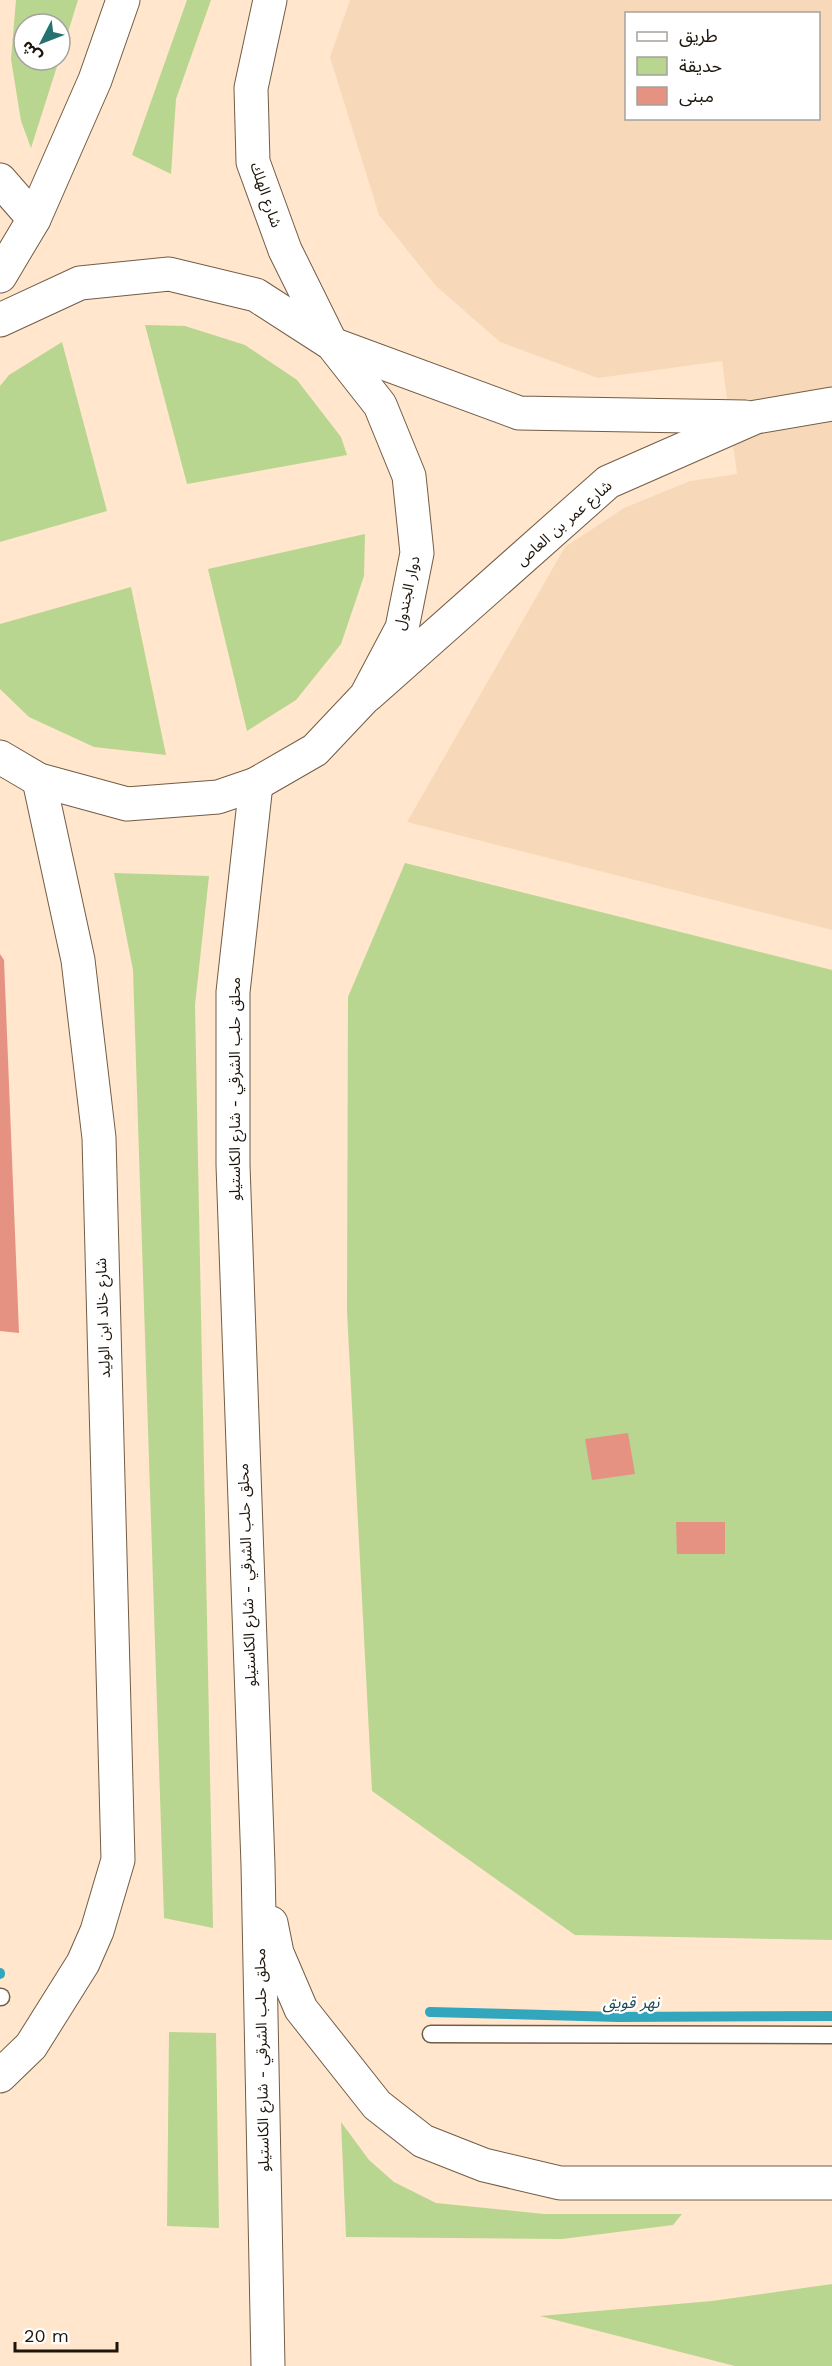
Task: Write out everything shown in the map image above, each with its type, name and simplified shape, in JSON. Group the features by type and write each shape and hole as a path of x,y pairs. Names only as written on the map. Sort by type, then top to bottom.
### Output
{"main road":[{"path":"0,276 34,219 95,80 123,0"},
{"name":"شارع الهلك","path":"270,0 251,88 253,162 285,250 332,344"},
{"path":"0,180 34,219"},
{"name":"دوار الجندول","path":"0,320 80,283 169,274 256,295 332,344 380,405 409,476 417,552 402,628 366,696 315,750 256,784 218,797 127,804 39,780 0,757"},
{"path":"332,344 519,413 756,417"},
{"name":"شارع عمر بن العاص","path":"366,696 608,482 756,417 832,404"},
{"name":"شارع خالد ابن الوليد","path":"0,2076 31,2046 83,1963 98,1931 118,1860 99,1138 78,960 39,780"},
{"name":"محلق حلب الشرقي - شارع الكاستيلو","path":"256,784 233,992 233,1165 258,1864 268,2366"},
{"path":"258,1864 277,1953 301,2009 376,2105 423,2141 484,2165 560,2183 832,2184"}],"lane":[{"path":"431,2034 832,2035"}],"shaded area":[{"path":"350,0 832,0 832,930 407,822 565,547 624,508 690,481 737,474 722,361 598,378 500,342 436,286 379,215 330,57"}],"green space":[{"path":"16,0 78,0 72,19 72,12 15,12"},
{"path":"187,0 211,0 176,99 171,174 132,155"},
{"path":"13,72 55,72 31,148 21,121"},
{"path":"145,325 185,326 245,345 297,380 341,437 347,455 187,484"},
{"path":"62,342 107,511 0,542 0,386 9,375"},
{"path":"365,534 364,576 341,644 296,700 247,731 208,569"},
{"path":"131,587 166,755 94,747 29,717 0,689 0,624"},
{"path":"405,863 832,970 832,1940 575,1935 372,1791 347,1311 348,997"},
{"path":"114,873 209,876 195,1005 213,1928 164,1918 133,970"},
{"path":"169,2032 216,2033 219,2228 167,2226"},
{"path":"341,2122 369,2160 394,2182 436,2203 544,2214 682,2214 673,2225 562,2239 346,2237"},
{"path":"832,2284 832,2366 735,2366 540,2316 712,2301"}],"building":[{"path":"0,954 4,960 19,1333 0,1331"},
{"path":"628,1433 635,1474 592,1480 585,1439"},
{"path":"676,1522 725,1522 725,1554 677,1554"}],"waterway":[{"name":"نهر قويق","path":"430,2012 619,2017 832,2016"}]}
